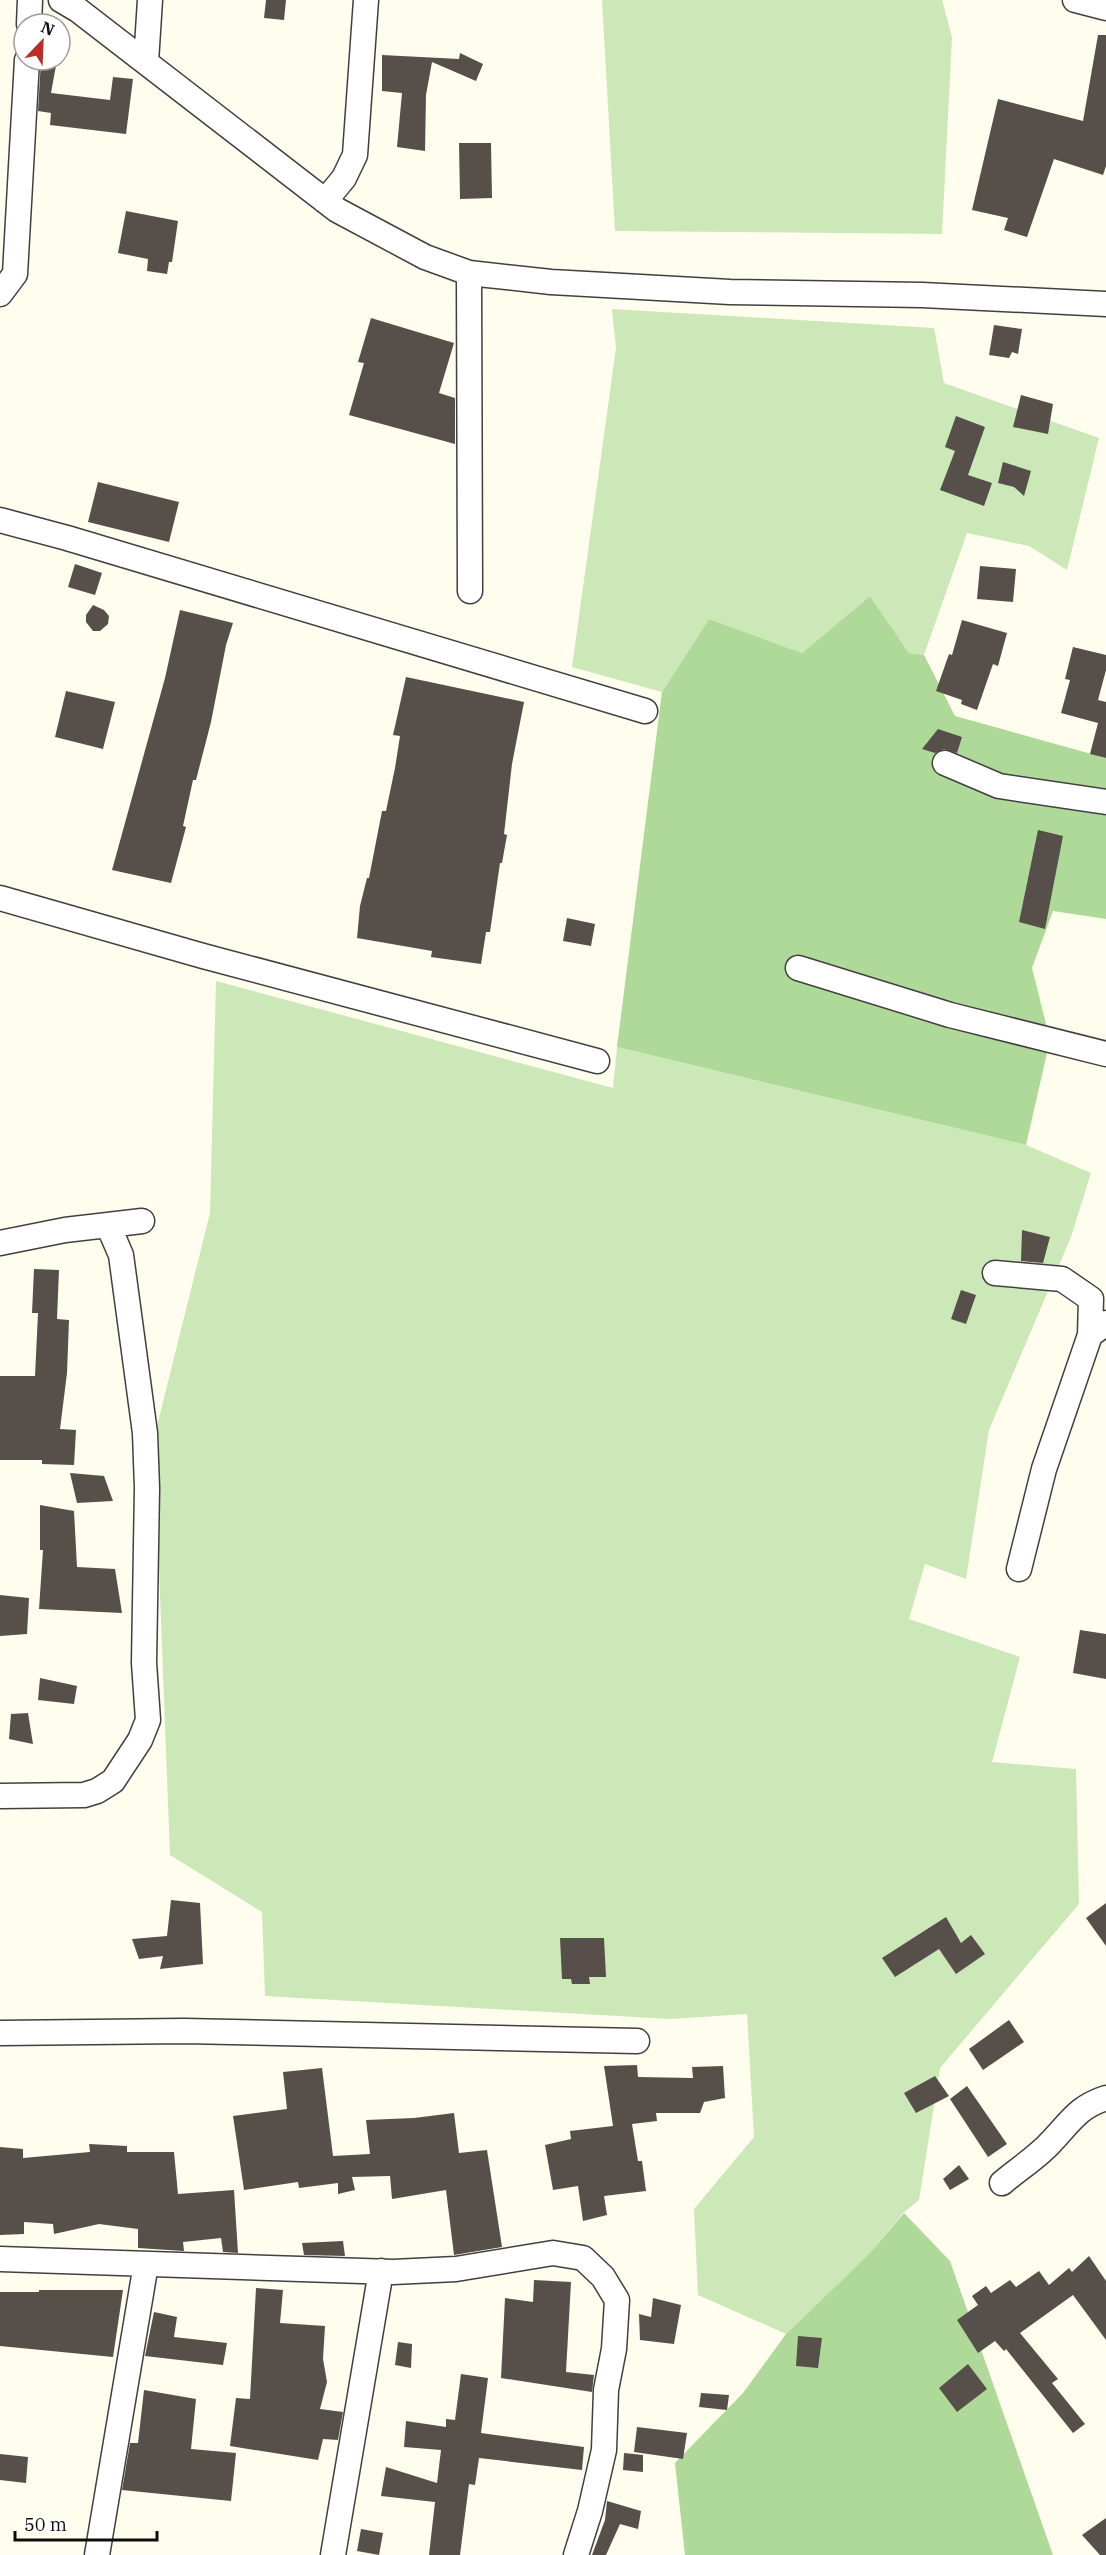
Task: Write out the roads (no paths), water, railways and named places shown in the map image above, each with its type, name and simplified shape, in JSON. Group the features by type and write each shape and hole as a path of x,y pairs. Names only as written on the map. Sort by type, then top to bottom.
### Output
{"street":[{"path":"61,0 78,10 337,210 425,257 469,273 552,282 730,292 922,295 1106,304"},
{"path":"146,62 150,0"},
{"path":"325,201 344,178 355,155 366,0"},
{"path":"1075,0 1106,8"},
{"path":"0,294 15,274 26,72"},
{"path":"469,273 470,591"},
{"path":"0,520 79,541 645,711"},
{"path":"945,763 999,786 1106,802"},
{"path":"0,898 215,959 597,1060"},
{"path":"798,968 950,1016 1106,1054"},
{"path":"0,1243 65,1230 142,1221"},
{"path":"0,1796 84,1795 97,1791 113,1781 140,1740 148,1720 144,1663 147,1522 145,1433 121,1255 108,1225"},
{"path":"995,1273 1062,1279 1091,1299 1098,1329 1044,1469 1019,1569"},
{"path":"0,2033 184,2031 638,2041"},
{"path":"1002,2183 1052,2141 1066,2123 1092,2102 1106,2098"},
{"path":"0,2259 381,2271 456,2269 553,2253 583,2258 603,2277 617,2300 614,2349 606,2390 604,2450 590,2511 576,2555"},
{"path":"97,2555 146,2264"},
{"path":"333,2555 381,2271"}]}
